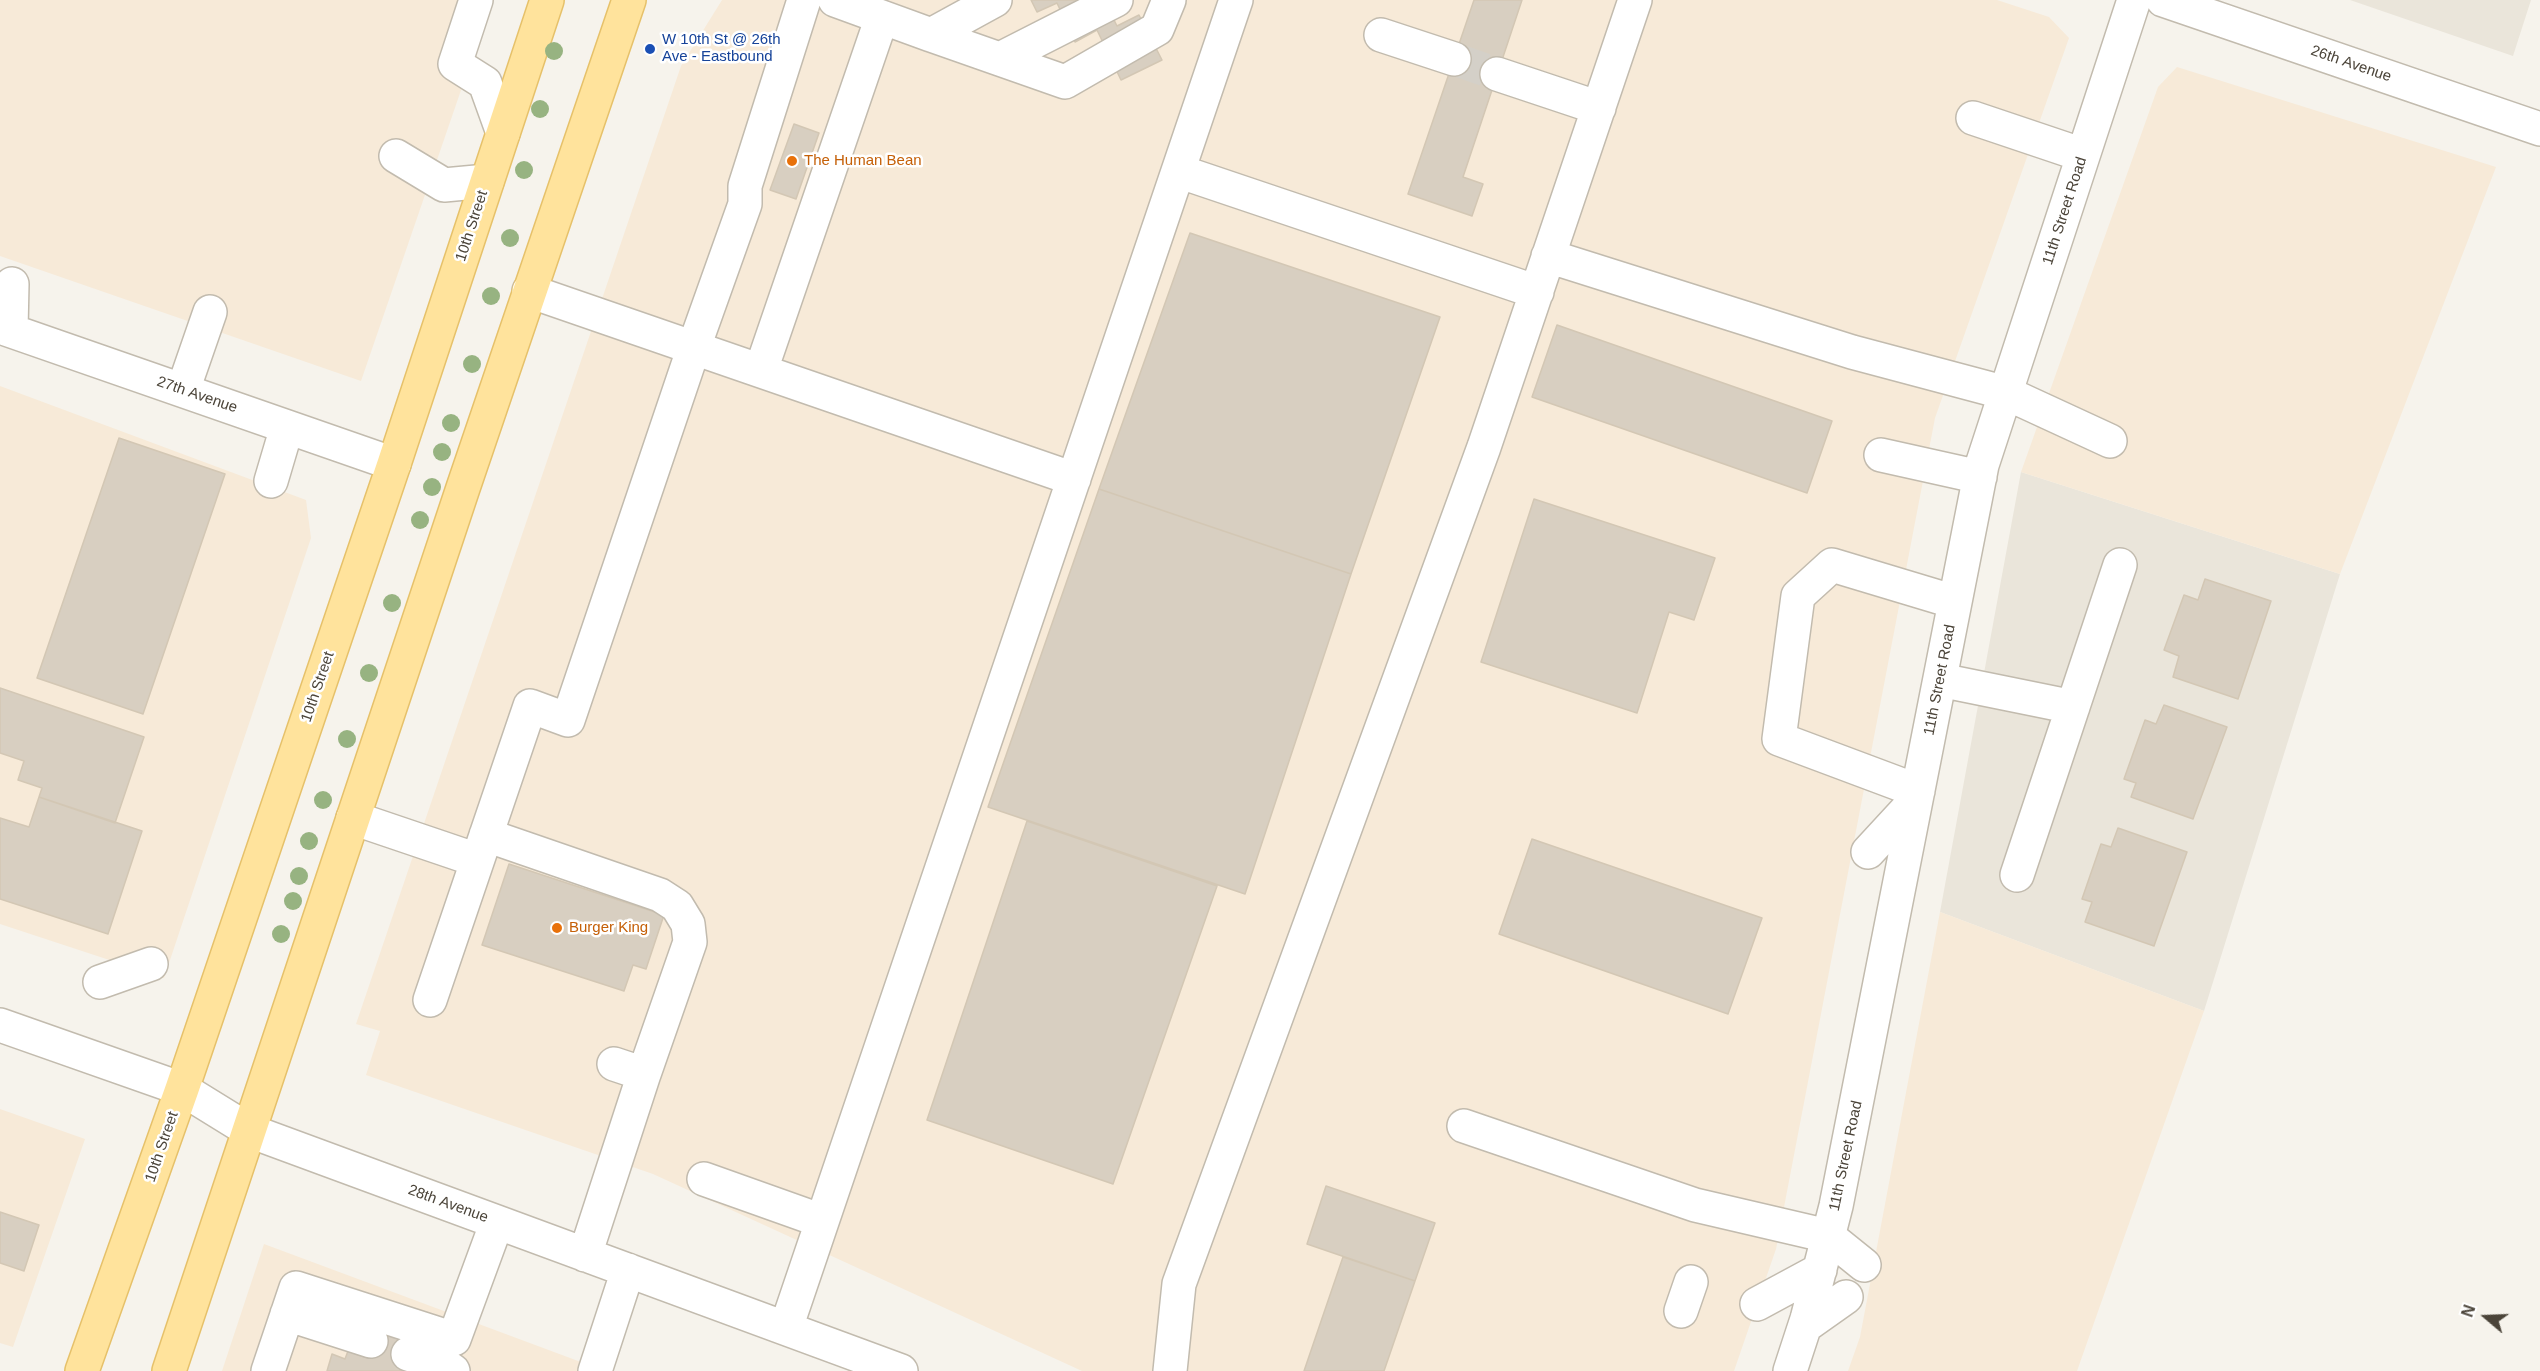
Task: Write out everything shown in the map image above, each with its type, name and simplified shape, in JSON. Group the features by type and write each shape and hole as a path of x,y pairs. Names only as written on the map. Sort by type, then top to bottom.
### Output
{"main road":[{"name":"10th Street","path":"82,1371 182,1089 394,464 547,0"},
{"path":"169,1371 529,291 629,0"}],"street":[{"path":"476,0 454,64 485,83 503,133"},
{"path":"430,1000 530,706 568,720 694,347 745,204 745,186 804,0"},
{"path":"835,0 1065,82 1157,30 1169,0"},
{"path":"931,34 995,0"},
{"path":"1000,59 1116,0"},
{"path":"786,1328 1236,0"},
{"path":"1170,1371 1179,1284 1484,447 1635,0"},
{"name":"11th Street Road","path":"1790,1371 1805,1326 1836,1206 1980,477 2134,0"},
{"name":"26th Avenue","path":"2163,0 2540,129"},
{"path":"761,370 882,17"},
{"path":"1381,35 1454,59"},
{"path":"1497,74 1599,108"},
{"path":"1973,118 2083,155"},
{"path":"396,156 444,185 487,181"},
{"path":"1178,171 1537,292"},
{"path":"1548,256 1852,352 2006,393 2110,441"},
{"path":"6,328 12,284"},
{"path":"529,291 1074,479"},
{"path":"183,390 210,312"},
{"name":"27th Avenue","path":"6,328 394,464"},
{"path":"271,481 287,427"},
{"path":"1881,455 1980,477"},
{"path":"1868,852 1917,795 1779,739 1798,597 1832,565 1955,602"},
{"path":"2017,875 2120,565"},
{"path":"1940,680 2073,707"},
{"path":"353,818 481,848 660,895 677,906 687,924 690,942 629,1069 585,1255"},
{"path":"100,982 151,964"},
{"name":"28th Avenue","path":"0,1025 182,1089 250,1131 901,1371"},
{"path":"1464,1126 1695,1205 1828,1236 1864,1265"},
{"path":"704,1179 822,1221"},
{"path":"268,1371 296,1288 454,1339 497,1222"},
{"path":"595,1371 628,1270"},
{"path":"1757,1304 1820,1270"},
{"path":"1805,1326 1846,1297"},
{"path":"287,1314 371,1341"},
{"path":"408,1353 446,1366 453,1371"}],"shaded area":[{"path":"0,0 492,0 361,381 0,256"},
{"path":"722,0 1997,0 2049,17 2069,38 1935,418 1776,1249 1734,1371 1082,1371 653,1174 366,1075 380,1031 356,1024 681,66"},
{"path":"2350,0 2531,0 2513,56"},
{"path":"2177,67 2496,167 2340,574 2021,472 2158,87"},
{"path":"0,386 306,500 311,538 164,978 0,924"},
{"path":"2021,472 2340,574 2204,1011 1940,912"},
{"path":"1940,912 2204,1011 2077,1371 1848,1371 1860,1337"},
{"path":"0,1109 85,1139 13,1347 0,1343"},
{"path":"264,1244 605,1371 222,1371"}],"building":[{"path":"1031,0 1104,0 1117,26 1139,15 1162,60 1121,80 1097,30 1075,42 1057,3 1037,12"},
{"path":"1474,0 1522,0 1463,177 1483,184 1472,216 1408,194"},
{"path":"794,124 819,133 796,199 770,190"},
{"path":"1190,233 1440,317 1351,574 1099,489"},
{"path":"1557,325 1832,421 1807,493 1532,397"},
{"path":"119,438 225,474 143,714 37,678"},
{"path":"1099,489 1351,574 1245,894 988,807"},
{"path":"1534,499 1715,558 1694,620 1669,612 1637,713 1481,662"},
{"path":"2205,579 2271,601 2238,699 2173,677 2179,656 2164,650 2184,595 2198,600"},
{"path":"0,688 144,737 115,823 39,797 42,788 18,780 24,761 0,753"},
{"path":"2164,705 2227,727 2193,819 2131,797 2136,783 2124,779 2145,720 2156,724"},
{"path":"39,797 142,831 108,934 0,899 0,818 29,827"},
{"path":"1027,821 1217,886 1113,1184 927,1120"},
{"path":"2118,828 2187,852 2154,946 2085,922 2092,902 2082,899 2101,844 2111,847"},
{"path":"1532,839 1762,918 1728,1014 1499,934"},
{"path":"509,864 664,915 646,969 633,965 624,991 482,945"},
{"path":"1326,1186 1435,1223 1415,1281 1307,1244"},
{"path":"0,1212 39,1225 24,1271 0,1263"},
{"path":"1343,1257 1415,1281 1384,1371 1304,1371"},
{"path":"377,1330 410,1342 400,1370 405,1371 327,1371 332,1354 345,1359 348,1351 368,1358"}],"tunnel":[{"path":"1454,59 1497,74"}],"place":[{"name":"W 10th St @ 26th Ave - Eastbound","path":"650,49"},
{"name":"The Human Bean","path":"792,161"},
{"name":"Burger King","path":"557,928"}]}
